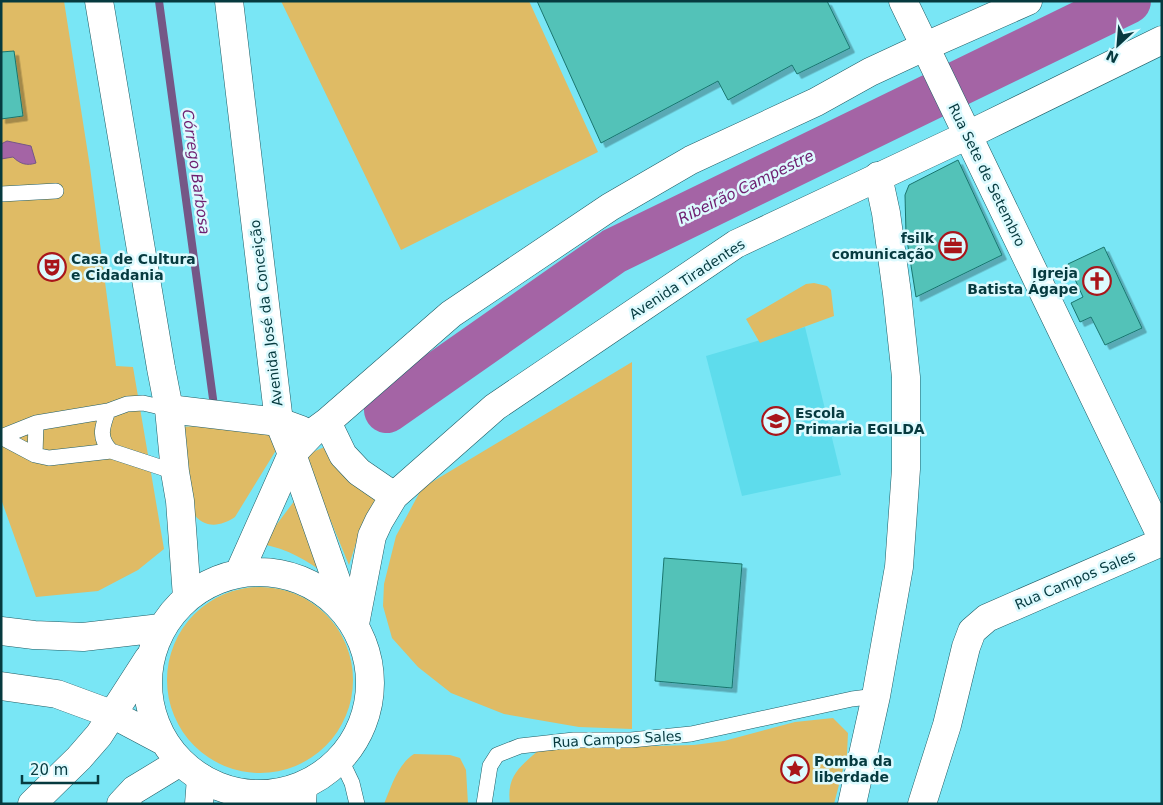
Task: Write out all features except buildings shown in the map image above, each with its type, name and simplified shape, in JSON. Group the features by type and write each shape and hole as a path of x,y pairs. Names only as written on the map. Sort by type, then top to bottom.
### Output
{"main road":[{"path":"99,1 169,408 175,472 180,501 187,597"},
{"name":"Avenida José da Conceição","path":"1,686 57,694 114,715 186,771 225,789 251,795 303,795 341,760 358,737 368,710 372,680 367,651 351,619 279,422 229,1"},
{"name":"Rua Sete de Setembro","path":"903,1 1162,538"},
{"path":"239,573 292,454 450,314 610,207 691,160 816,102 870,72 930,54 1028,1"},
{"name":"Avenida Tiradentes","path":"351,619 372,536 394,496 495,407 736,244 878,176 963,125 1162,40"},
{"path":"852,804 876,696 898,567 906,469 906,377 896,284 886,213 878,176"},
{"path":"169,408 320,428 359,472 394,496"},
{"name":"Rua Campos Sales","path":"922,804 947,725 966,647 972,631 987,618 1162,542"},
{"path":"32,804 100,735 150,655 161,628 173,611 187,597 212,582 239,573 270,572 299,578 326,593 351,619"},
{"path":"1,632 83,637 161,628"},
{"path":"121,804 134,790 186,771 152,714 147,684 150,655"}],"lane":[{"path":"1,194 56,192"},
{"path":"1,437 36,423 108,411 127,404 143,403 169,408"},
{"path":"108,411 102,426 104,445 111,451 175,472"},
{"path":"35,455 36,423"},
{"path":"1,437 35,455 50,458 111,451"},
{"name":"Rua Campos Sales","path":"484,804 490,766 497,755 520,746 574,740 631,740 691,734 852,699 876,696"},
{"path":"341,760 352,784 357,804"}],"shaded area":[{"name":"Casa de Cultura e Cidadania","path":"1,1 64,1 90,167 116,366 133,367 164,549 138,570 98,591 36,597 1,499"},
{"path":"281,1 529,1 598,152 401,250"},
{"path":"7,141 31,146 36,163 24,164 13,157 1,159 1,144"},
{"path":"814,283 827,286 831,290 834,316 760,343 746,319 806,284"},
{"name":"Escola Primaria EGILDA","path":"805,327 841,475 742,496 706,356"},
{"path":"632,362 632,729 579,727 504,714 451,693 418,667 392,638 383,606 384,584 396,536 422,488"},
{"path":"270,423 278,447 235,517 224,523 212,525 197,518 190,507 185,486 176,427"},
{"path":"327,446 378,498 360,531 349,565 308,466 308,454"},
{"path":"295,500 327,576 297,556 262,544"},
{"path":"260,587 296,594 326,614 346,644 353,680 346,716 326,746 296,766 260,773 224,766 194,746 174,716 167,680 174,644 194,614 224,594"},
{"path":"833,718 848,733 847,754 834,804 510,804 510,786 516,772 540,749 694,745 724,741 795,722"},
{"path":"414,754 450,755 460,758 466,770 468,804 384,804 399,770 408,758"}],"waterway":[{"name":"Córrego Barbosa","path":"159,1 214,406"},
{"name":"Ribeirão Campestre","path":"387,410 614,251 1128,1"}],"place":[{"name":"fsilk comunicação","path":"953,246"},
{"name":"Casa de Cultura e Cidadania","path":"52,267"},
{"name":"Igreja Batista Ágape","path":"1097,281"},
{"name":"Escola Primaria EGILDA","path":"776,421"},
{"name":"Pomba da liberdade","path":"795,769"}]}
